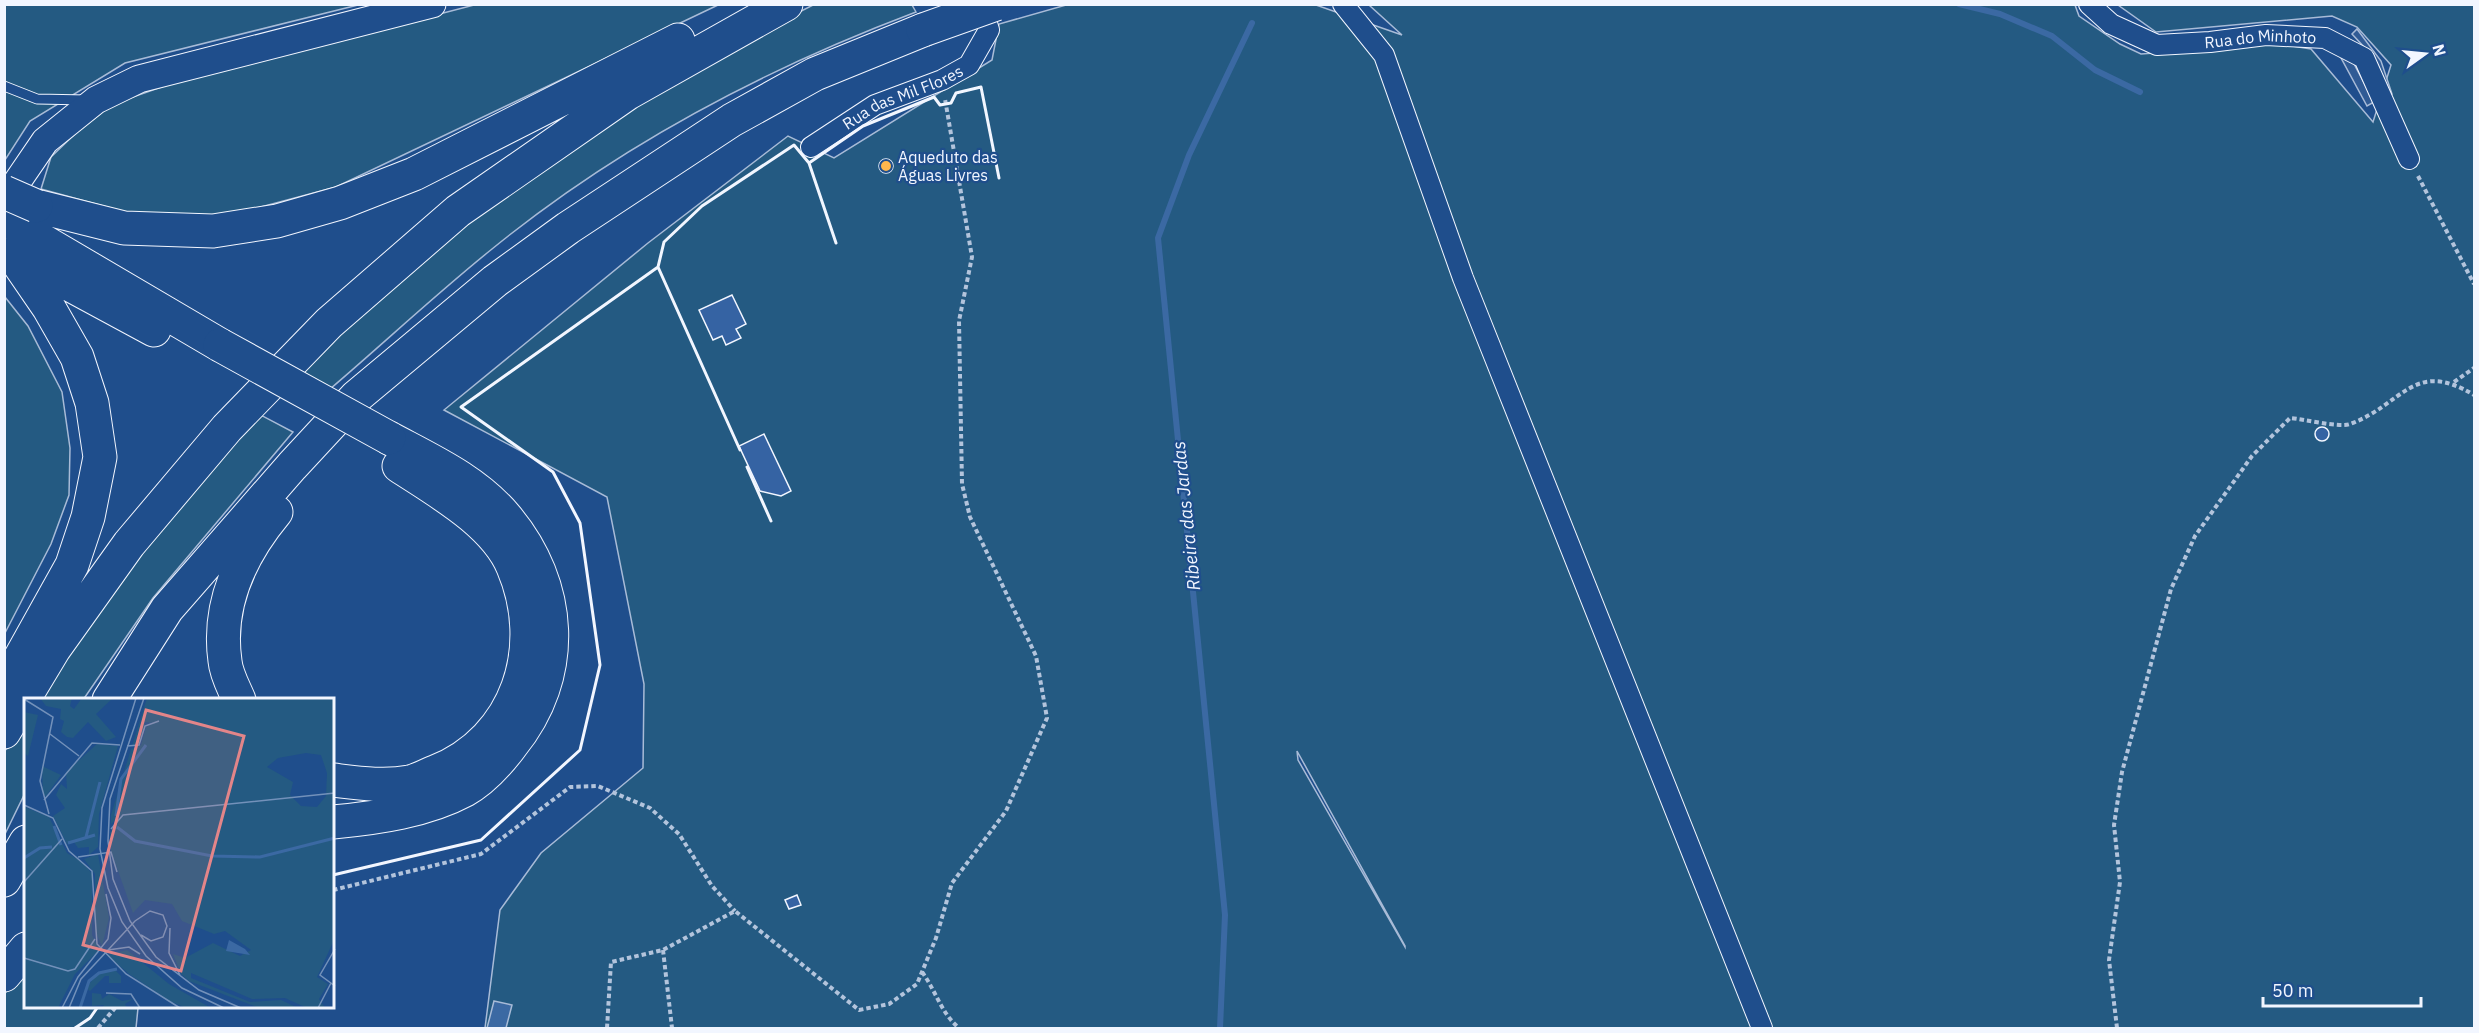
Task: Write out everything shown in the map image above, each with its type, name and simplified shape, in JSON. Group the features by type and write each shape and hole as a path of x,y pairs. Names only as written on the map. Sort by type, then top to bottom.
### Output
{"highway":[{"path":"14,226 213,231 277,221 340,203 414,174 753,4"},
{"path":"24,698 54,649 129,544 227,428 329,323 458,211 628,93 786,4"},
{"path":"110,698 167,609 292,466 356,397 513,267 631,185 732,120 815,75 923,30 996,4"},
{"path":"4,192 14,226 49,308 77,357 92,402 100,457 88,517 72,565 4,687"},
{"path":"14,226 214,352 383,445 464,479 505,515 535,558 549,602 551,654 546,687 526,728 497,763 466,789 426,806 334,822"},
{"path":"238,698 225,663 223,622 230,586 261,530 407,356"},
{"path":"334,780 374,785 411,782 447,767 479,747 507,714 522,678 526,651 523,604 513,567 494,537 383,445"},
{"path":"4,732 24,699"},
{"path":"4,880 24,845"},
{"path":"4,975 24,951"}],"main road":[{"path":"14,226 45,141 96,100 139,79 432,4"}],"street":[{"name":"Rua das Mil Flores","path":"811,147 875,105 942,80 969,65 989,30 981,4"},
{"path":"1343,4 1384,54 1463,278 1762,1029"},
{"name":"Rua do Minhoto","path":"2089,4 2112,24 2157,45 2266,35 2325,38 2364,58 2409,159"}],"lane":[{"path":"4,86 37,99 96,100"}],"path":[{"path":"334,890 481,854 570,787 598,786 650,808 679,834 712,886 735,911 859,1010 889,1004 917,984 936,938 952,883 1006,811 1047,718 1036,657 970,517 962,484 959,321 972,257 942,80"},
{"path":"2409,159 2475,284"},
{"path":"2454,382 2475,368"},
{"path":"2117,1029 2109,960 2120,882 2114,825 2122,772 2171,589 2195,536 2252,456 2290,418 2348,425 2429,379 2454,382 2475,395"},
{"path":"607,1029 611,962 663,950 735,911"},
{"path":"663,950 672,1029"},
{"path":"922,972 931,985 945,1017 959,1029"},
{"path":"98,1029 114,1009"}],"shaded area":[{"path":"5,5 358,5 125,63 30,121 5,160"},
{"path":"474,5 718,5 336,187 230,215 140,216 41,189 51,157 77,132 113,104 167,85"},
{"path":"813,5 912,5 916,12 860,34 748,85 641,144 540,212 492,249 330,389 296,370 440,238 663,82"},
{"path":"1066,5 1316,5 1402,35 1369,5 2075,5 2079,16 2120,44 2141,54 2279,44 2311,49 2373,122 2391,65 2357,27 2332,16 2156,32 2118,5 2474,5 2474,1028 485,1028 500,910 541,853 643,768 644,684 607,497 444,410 648,243 788,136 834,158 992,60 999,24","holes":["1297,751 1405,946 1298,760"]},
{"path":"2357,29 2381,61 2392,94 2387,96 2364,47 2352,34"},
{"path":"2340,56 2353,62 2374,102 2367,106"},
{"path":"5,297 28,326 62,392 70,448 69,495 51,544 5,633"},
{"path":"253,411 293,432 153,598 84,698 35,698 59,657"},
{"path":"24,717 24,795 5,834 5,751"},
{"path":"24,975 24,1009 138,1009 136,1028 5,1028 5,993"},
{"path":"494,1001 512,1005 506,1028 487,1028"}],"building":[{"name":"Aqueduto das Águas Livres","path":"886,159 891,161 893,166 891,171 886,173 881,171 879,166 881,161"},
{"path":"732,295 746,324 736,329 741,338 726,345 722,336 713,340 699,310"},
{"path":"2322,427 2327,429 2329,434 2327,439 2322,441 2317,439 2315,434 2317,429"},
{"path":"764,434 791,491 781,496 760,491 739,446"},
{"path":"797,895 801,905 789,909 785,900"}],"waterway":[{"path":"1959,4 2000,14 2052,36 2095,70 2140,92"},
{"name":"Ribeira das Jardas","path":"1220,1028 1225,915 1158,238 1189,155 1252,23"}],"wall":[{"path":"334,875 481,840 580,750 600,665 580,523 553,472 461,407 658,267 664,242 702,206 794,145 809,163 863,126 934,97 940,105 951,103 956,93 981,87 999,178"},
{"path":"809,163 836,243"},
{"path":"658,267 740,450"},
{"path":"747,467 771,521"},
{"path":"75,1028 90,1018 96,1009"}],"place":[{"name":"Aqueduto das Águas Livres","path":"886,166"}]}
